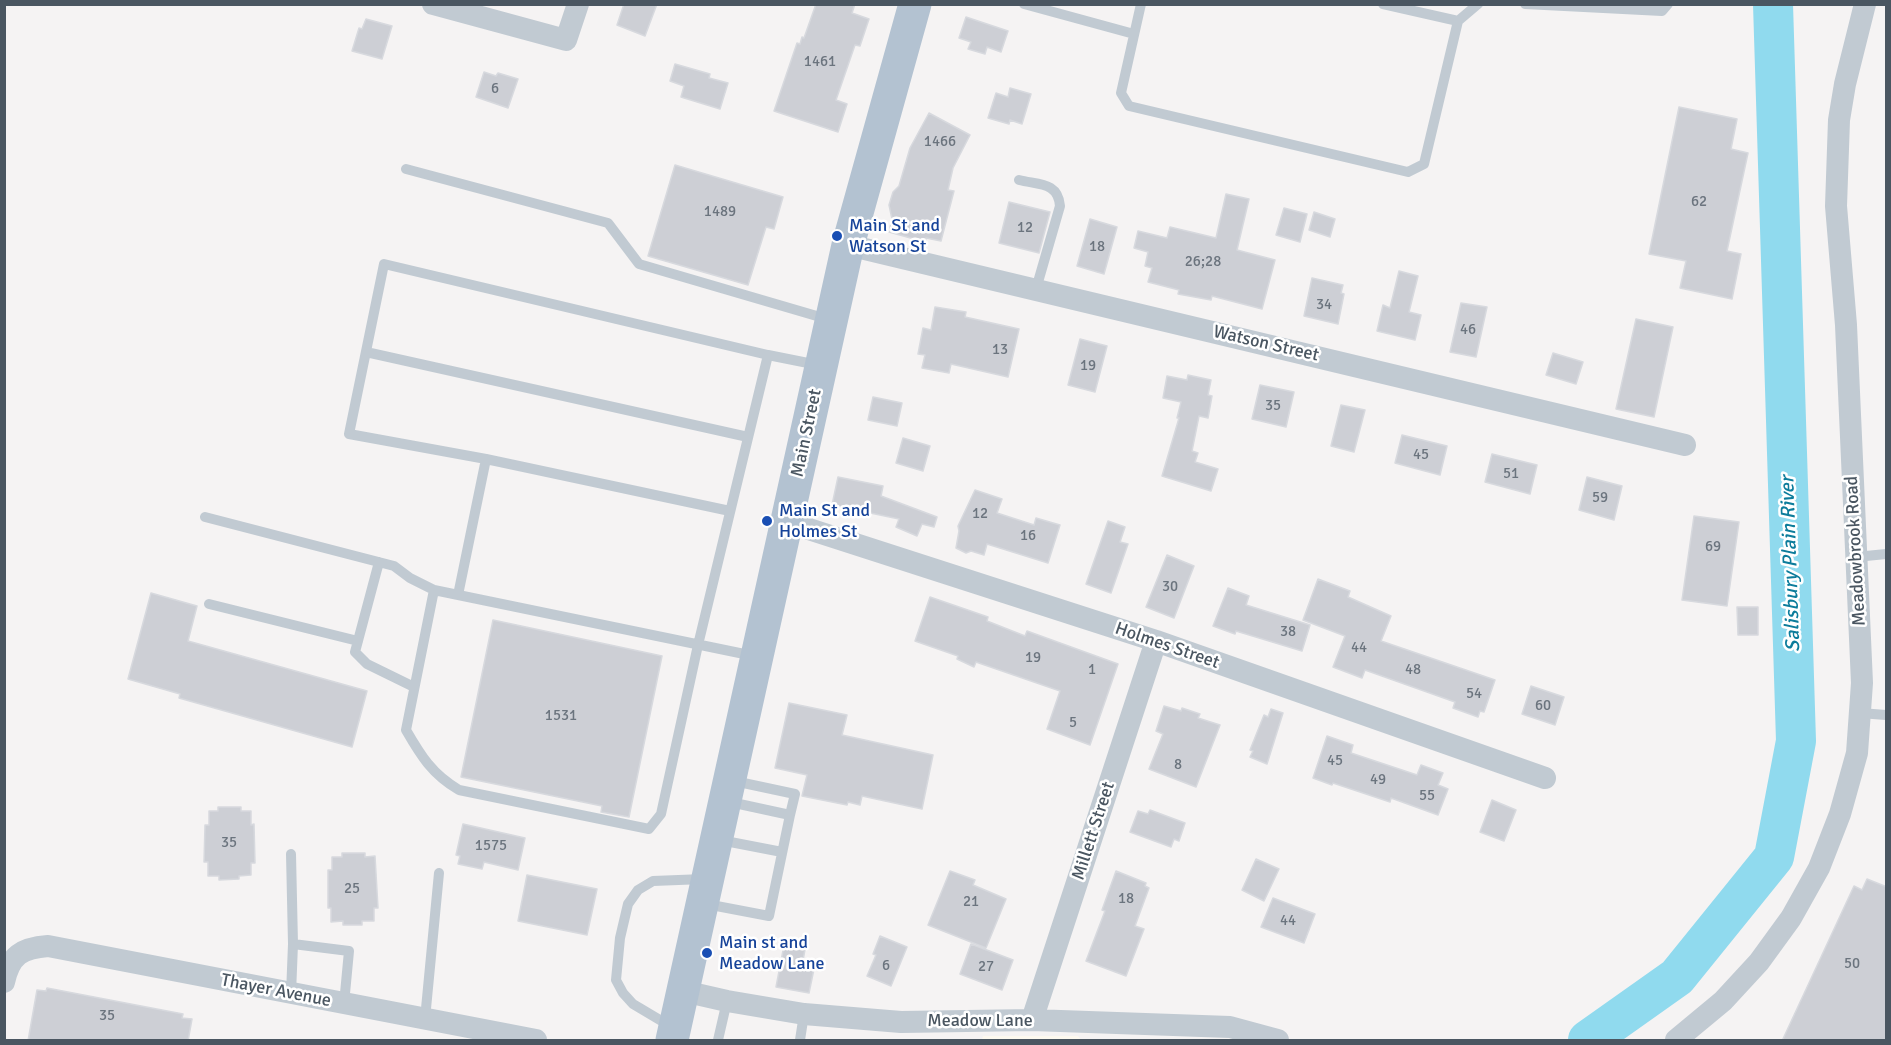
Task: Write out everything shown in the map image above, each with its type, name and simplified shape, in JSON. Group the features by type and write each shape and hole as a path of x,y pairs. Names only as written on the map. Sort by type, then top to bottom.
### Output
{"main road":[{"name":"Main Street","path":"673,1034 848,244 915,4"}],"street":[{"path":"433,4 566,40 578,4"},
{"name":"Meadowbrook Road","path":"1676,1041 1723,1001 1759,962 1791,918 1818,868 1840,814 1857,753 1862,683 1846,325 1836,206 1839,120 1845,84 1865,4"},
{"name":"Watson Street","path":"848,244 1684,444"},
{"name":"Holmes Street","path":"787,522 1155,641 1545,778"},
{"name":"Millett Street","path":"1032,1020 1155,641"},
{"name":"Thayer Avenue","path":"4,982 18,953 31,947 68,949 536,1041"},
{"name":"Meadow Lane","path":"683,991 804,1014 901,1022 1032,1020 1230,1028 1278,1041"}],"lane":[{"path":"1024,4 1134,34"},
{"path":"1140,4 1121,93 1129,106 1408,172 1424,165 1458,21 1478,4"},
{"path":"1383,4 1406,7 1458,21"},
{"path":"1525,4 1662,11 1668,4"},
{"path":"406,170 608,223 639,264 831,320"},
{"path":"1019,180 1053,188 1059,195 1060,206 1036,290"},
{"path":"730,511 486,459 349,434 384,264 821,366"},
{"path":"366,352 748,437"},
{"path":"434,590 406,730 422,759 444,781 459,789 649,829 661,814 698,645 768,355"},
{"path":"458,595 486,459"},
{"path":"205,517 394,566 410,578 434,590 757,657"},
{"path":"1856,557 1887,554"},
{"path":"379,562 355,652 367,664 414,687"},
{"path":"209,604 358,641"},
{"path":"1860,713 1887,715"},
{"path":"727,790 790,815"},
{"path":"673,1034 633,1004 623,993 616,980 620,938 628,904 638,890 653,881 705,891 769,916 795,794 727,790"},
{"path":"716,839 782,852"},
{"path":"291,854 293,944 291,994"},
{"path":"424,1019 439,873"},
{"path":"293,944 348,951 344,1004"},
{"path":"718,1041 727,1001"},
{"path":"800,1041 804,1014"}],"shaded area":[{"path":"983,1036 1078,1036 1081,1040 982,1040"}],"building":[{"path":"624,4 657,4 645,36 617,25"},
{"path":"816,4 855,4 852,13 869,19 860,46 855,45 836,100 847,104 838,132 774,111 797,43 800,44 802,37 804,38"},
{"path":"966,17 1008,31 1001,52 987,47 985,54 968,49 971,42 959,38"},
{"path":"366,19 392,26 382,59 352,51 359,28 362,29"},
{"path":"675,64 710,74 709,78 728,83 720,109 681,97 684,86 670,81"},
{"path":"484,72 496,76 498,73 518,79 508,108 476,97"},
{"path":"1010,88 1031,94 1022,124 1010,120 1009,124 988,118 996,93 1008,97"},
{"path":"1679,107 1737,119 1731,149 1748,153 1727,251 1741,254 1732,299 1680,288 1686,261 1649,254"},
{"path":"929,113 970,135 953,168 948,190 954,191 941,241 926,238 925,242 889,232 892,219 889,205 893,192 899,186 910,148"},
{"path":"675,165 783,197 774,229 766,227 748,285 648,256"},
{"path":"1226,194 1249,199 1237,250 1275,260 1262,309 1212,296 1211,300 1178,294 1179,290 1148,282 1152,268 1145,266 1148,252 1134,248 1138,231 1167,238 1170,227 1216,238"},
{"path":"1009,202 1050,212 1039,253 999,243"},
{"path":"1284,208 1307,214 1300,242 1276,235"},
{"path":"1314,212 1335,219 1330,237 1309,230"},
{"path":"1090,219 1117,227 1104,274 1077,266"},
{"path":"1399,271 1418,276 1409,312 1421,315 1415,340 1377,331 1383,305 1390,308"},
{"path":"1312,278 1343,285 1341,293 1344,294 1338,324 1304,316"},
{"path":"1461,303 1487,307 1476,357 1450,352"},
{"path":"935,307 966,312 965,317 1019,329 1008,377 951,364 949,373 922,368 925,355 918,354 923,328 931,330"},
{"path":"1636,319 1673,327 1654,417 1616,409"},
{"path":"1080,339 1107,346 1095,392 1068,385"},
{"path":"1553,353 1583,362 1576,384 1546,375"},
{"path":"1188,375 1211,380 1208,395 1212,396 1208,418 1199,416 1192,451 1198,453 1195,462 1218,469 1211,491 1162,476 1179,418 1177,418 1181,402 1163,398 1167,376 1187,380"},
{"path":"1260,385 1294,392 1286,427 1252,419"},
{"path":"873,397 902,403 897,426 868,420"},
{"path":"1341,405 1365,410 1354,452 1331,446"},
{"path":"1402,435 1447,446 1440,475 1395,463"},
{"path":"903,438 930,446 923,471 896,463"},
{"path":"1492,454 1537,465 1530,494 1485,482"},
{"path":"838,477 883,486 881,496 937,517 934,527 922,524 917,536 896,527 899,519 832,505"},
{"path":"1587,477 1622,486 1614,520 1579,510"},
{"path":"975,490 1002,499 997,513 1034,525 1036,518 1060,525 1048,563 987,544 984,555 971,551 966,553 956,548 958,526"},
{"path":"1694,516 1739,522 1727,606 1682,600"},
{"path":"1108,521 1125,527 1120,542 1128,544 1111,593 1086,584"},
{"path":"1167,555 1194,566 1174,618 1146,607"},
{"path":"1318,579 1350,591 1348,597 1391,616 1381,641 1495,680 1484,712 1480,711 1478,717 1453,708 1455,702 1365,670 1362,678 1333,667 1345,636 1303,620"},
{"path":"1228,588 1249,596 1246,605 1310,625 1302,651 1213,626"},
{"path":"151,593 197,606 188,641 367,691 352,747 179,698 180,694 128,679"},
{"path":"930,597 988,617 987,621 1025,636 1027,631 1118,664 1090,745 1047,729 1060,691 976,662 974,667 957,659 958,656 915,641"},
{"path":"1737,607 1758,607 1758,635 1738,635"},
{"path":"493,620 662,656 629,817 601,812 602,806 461,777"},
{"path":"1531,686 1564,697 1555,725 1522,714"},
{"path":"789,703 847,715 842,735 933,755 922,809 862,796 860,805 848,802 847,805 802,796 807,775 775,768"},
{"path":"1164,706 1181,711 1182,708 1200,714 1198,718 1220,725 1196,787 1149,769 1163,734 1156,731"},
{"path":"1271,709 1283,713 1267,764 1250,757 1253,751 1250,750 1264,715 1268,717"},
{"path":"1327,736 1353,745 1351,753 1417,775 1421,765 1443,773 1438,785 1448,789 1438,815 1391,798 1390,802 1313,778"},
{"path":"1492,800 1516,810 1504,841 1480,832"},
{"path":"218,807 241,807 241,811 251,811 251,825 254,824 255,863 251,863 251,875 239,876 239,879 219,880 219,876 208,876 208,862 204,862 205,825 209,825 209,811 218,811"},
{"path":"1150,810 1185,823 1179,841 1174,839 1171,847 1130,832 1138,811 1148,814"},
{"path":"463,824 525,838 518,870 484,862 482,869 458,864 460,856 456,855"},
{"path":"342,853 365,853 365,857 375,856 378,908 374,908 374,921 362,921 362,925 343,925 343,921 331,922 331,908 328,908 328,870 332,870 332,857 342,857"},
{"path":"1256,859 1279,869 1264,901 1242,890"},
{"path":"950,871 975,880 973,885 1006,899 986,948 928,925"},
{"path":"1116,871 1146,883 1145,886 1149,888 1135,926 1144,929 1126,976 1086,961 1105,911 1102,910"},
{"path":"527,875 597,889 587,935 518,921"},
{"path":"1867,879 1887,887 1887,1041 1782,1041 1854,886 1862,890"},
{"path":"1273,898 1315,914 1304,943 1261,927"},
{"path":"880,936 907,947 891,986 867,976 876,955 873,954"},
{"path":"785,940 806,944 802,966 814,969 809,993 776,987"},
{"path":"971,944 1013,960 1002,990 960,974"},
{"path":"47,988 183,1014 182,1018 192,1019 188,1041 28,1041 37,990 46,991"}],"waterway":[{"name":"Salisbury Plain River","path":"1588,1040 1677,977 1774,857 1796,741 1773,4"}],"place":[{"name":"Main St and Watson St","path":"837,236"},
{"name":"Main St and Holmes St","path":"767,521"},
{"name":"Main st and Meadow Lane","path":"707,953"}]}
